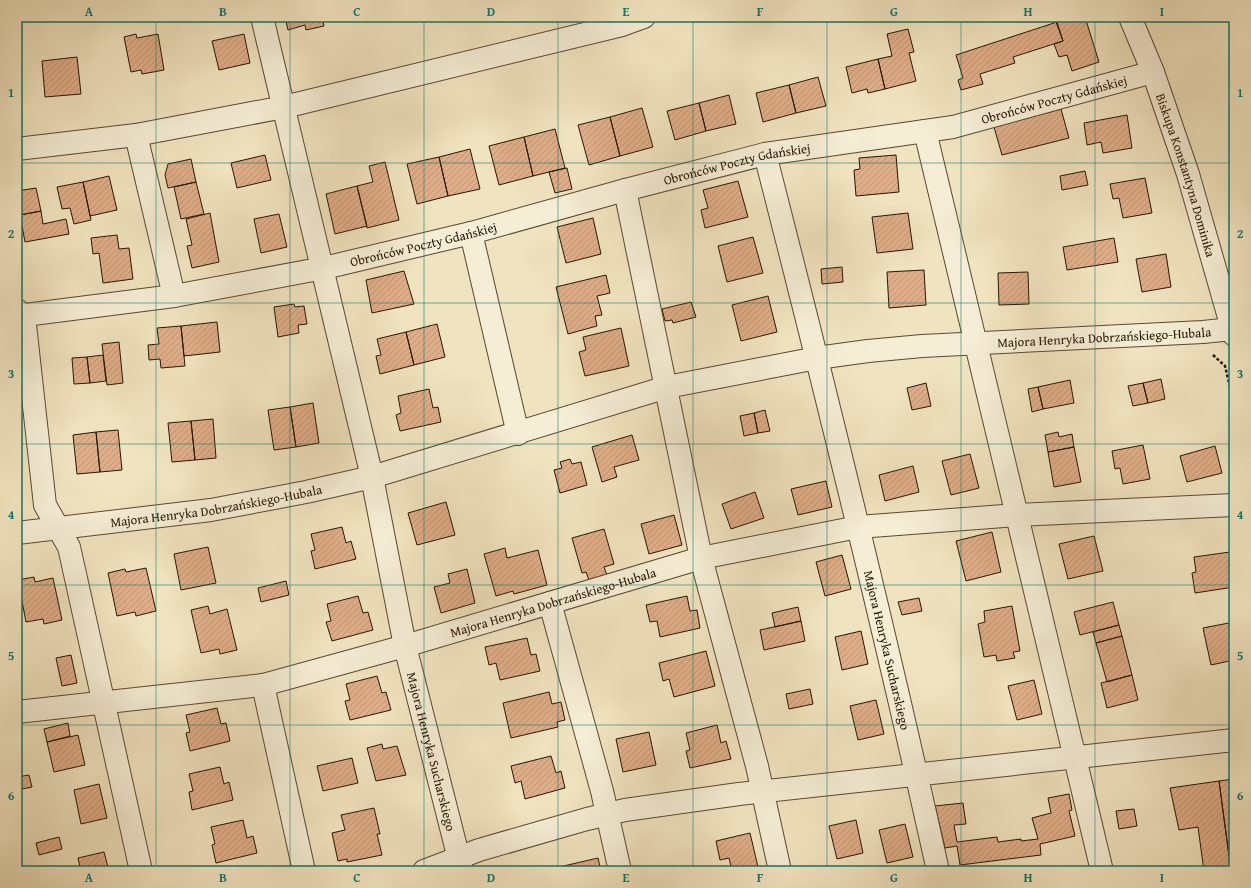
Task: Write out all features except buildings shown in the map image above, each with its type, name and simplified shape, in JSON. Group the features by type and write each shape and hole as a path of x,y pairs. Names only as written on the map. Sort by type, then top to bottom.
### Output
{"street":[{"path":"262,17 324,268 372,477 405,646"},
{"path":"17,149 136,134 284,107 622,25 644,17"},
{"name":"Biskupa Konstantyna Dominika","path":"1130,17 1153,72 1188,174 1233,332"},
{"name":"Obrońców Poczty Gdańskiej","path":"18,314 174,296 324,268 470,233 625,190 765,154 953,128 1153,72"},
{"path":"925,131 1102,871"},
{"path":"136,134 174,296"},
{"path":"765,154 818,358 858,527"},
{"path":"625,190 702,558 763,792 780,871"},
{"path":"470,233 518,434"},
{"path":"18,314 25,326 45,505 69,547 141,871"},
{"name":"Majora Henryka Dobrzańskiego-Hubala","path":"17,533 211,510 306,492 372,477 518,434 612,403 667,387 818,358 868,351 1203,332 1233,332"},
{"name":"Majora Henryka Dobrzańskiego-Hubala","path":"17,712 263,685 405,646 702,558 858,527 1017,515 1234,505"},
{"name":"Majora Henryka Sucharskiego","path":"858,527 938,871"},
{"path":"550,603 607,814 620,871"},
{"name":"Majora Henryka Sucharskiego","path":"405,646 461,864"},
{"path":"263,685 304,871"},
{"path":"424,871 461,864 607,814 641,808 916,774 1234,740"}],"path":[{"path":"1210,353 1226,366 1234,404"}]}
